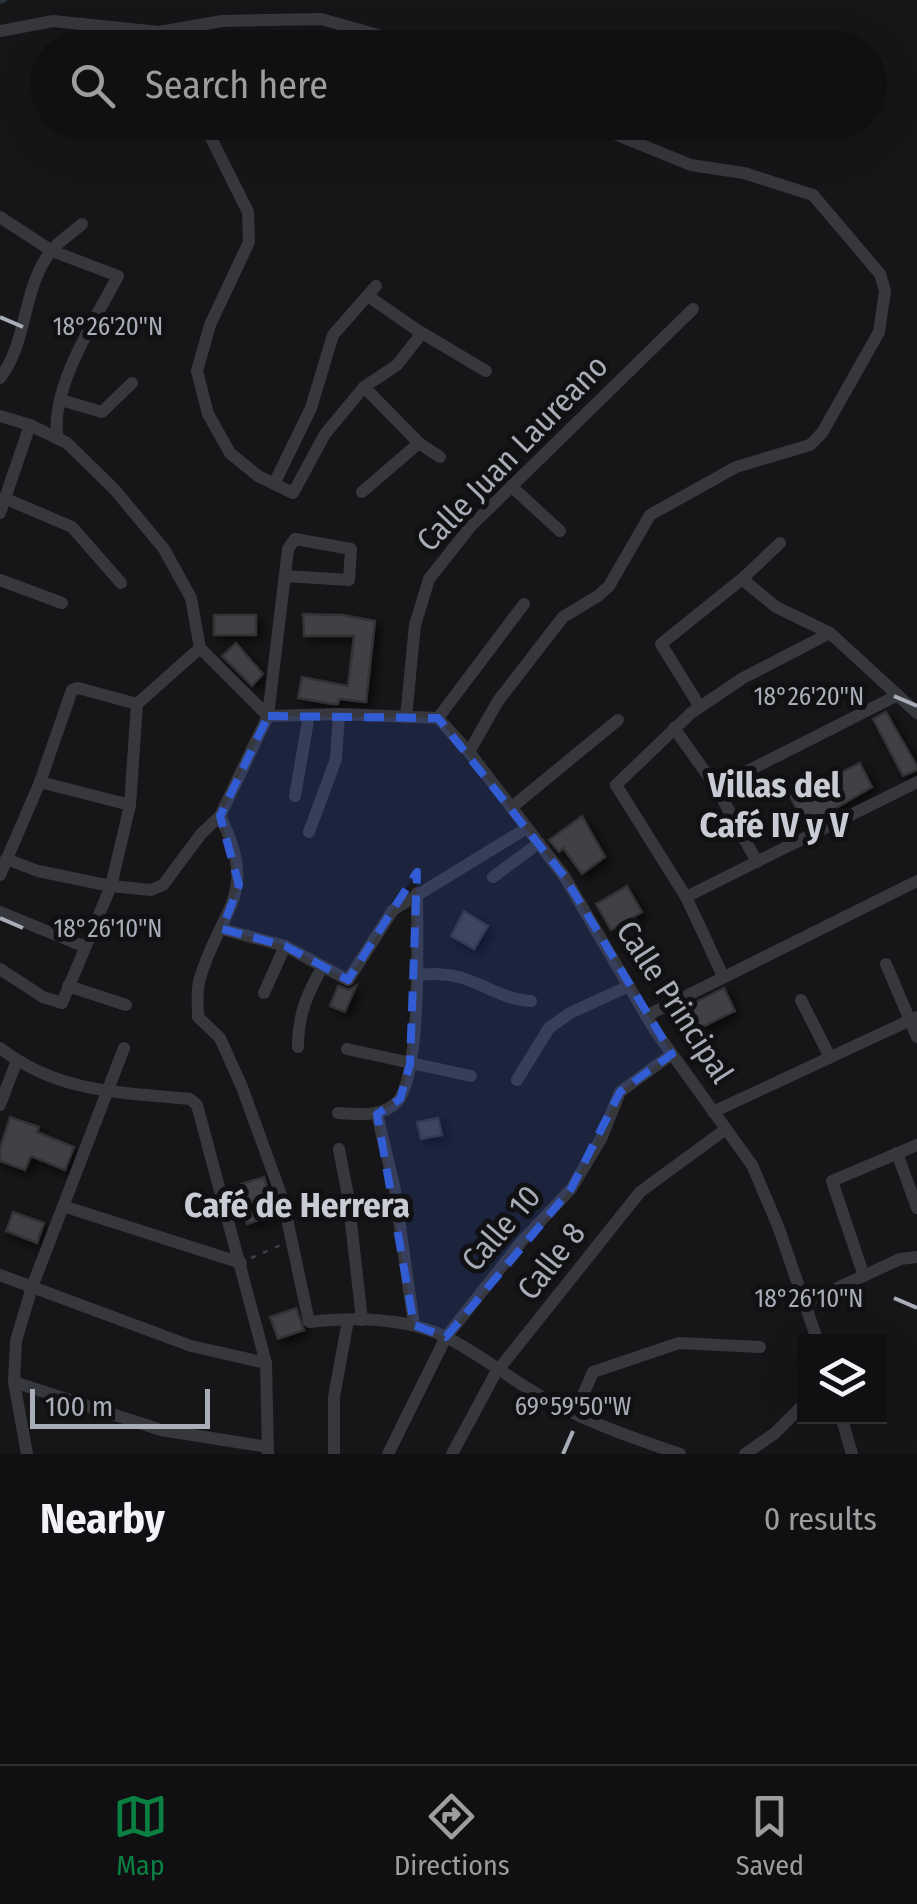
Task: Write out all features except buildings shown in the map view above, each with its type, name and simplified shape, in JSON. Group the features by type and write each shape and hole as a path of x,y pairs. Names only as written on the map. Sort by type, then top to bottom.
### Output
{"street":[{"path":"172,30 222,22 321,19 360,30"},
{"path":"0,31 53,21 140,30"},
{"path":"212,140 248,212 249,242 210,325 197,371 208,414 230,454 258,476 293,493 297,491 325,434 364,387 397,364 422,334"},
{"path":"469,752 498,700 563,617 608,586 650,515 736,467 810,446 822,433 879,332 886,291 880,274 814,196 744,173 691,165 630,140"},
{"path":"0,217 52,251 118,276 74,361 54,422 58,439"},
{"path":"0,378 12,364 34,282 52,251 82,224"},
{"path":"274,484 311,408 333,335 372,291 422,334 486,371"},
{"name":"Calle Juan Laureano","path":"406,717 415,624 429,579 471,526 693,310"},
{"path":"61,400 102,412 132,383"},
{"path":"364,387 419,443 440,457"},
{"path":"0,416 58,439 115,490 164,549 191,598 200,648 268,716 438,718 524,604"},
{"path":"0,512 30,426"},
{"path":"362,492 419,443"},
{"path":"512,486 560,531"},
{"path":"4,498 72,528 121,583"},
{"path":"6,859 38,871 112,886 150,890 163,885 220,816 268,716 288,548 295,539 351,549 349,580 286,576"},
{"path":"700,707 661,644 780,544"},
{"path":"742,579 776,606 830,633 917,714"},
{"path":"0,580 62,603"},
{"path":"723,976 686,897 616,784 700,707 743,678 830,633"},
{"path":"0,969 43,997 62,1004 83,946 112,886 130,805 137,704 200,648"},
{"path":"0,875 40,782 72,690 78,688 137,704"},
{"path":"716,788 898,696"},
{"path":"309,832 336,759 340,714"},
{"path":"295,796 309,715"},
{"name":"Calle Principal","path":"438,718 469,752 564,876 646,1016 752,1165 816,1334"},
{"path":"512,807 618,720"},
{"path":"674,728 716,788 757,862"},
{"path":"40,782 130,805"},
{"path":"686,897 917,782"},
{"path":"220,816 240,870 234,902 198,982 198,1017 220,1038 242,1087 282,1200 309,1322 355,1320 414,1325 446,1337 576,1413 620,1434 680,1454"},
{"path":"222,929 285,946 348,980 394,910 528,828"},
{"path":"493,877 539,843"},
{"path":"646,1016 917,882"},
{"path":"338,1114 377,1114 400,1099 410,1064 417,976 417,893"},
{"path":"0,912 83,946"},
{"path":"264,993 285,946"},
{"path":"886,964 913,1018 917,1038"},
{"path":"298,1046 298,1018 305,996 323,966"},
{"path":"417,976 459,977 501,995 532,1000"},
{"path":"68,986 126,1005"},
{"path":"516,1080 549,1028 570,1013 628,986"},
{"path":"801,1000 830,1057"},
{"path":"713,1112 913,1018"},
{"path":"0,1048 52,1080 194,1101 266,1363 268,1451 160,1430 14,1382"},
{"path":"27,1454 14,1382 16,1341 32,1287 124,1048"},
{"path":"347,1049 471,1076"},
{"name":"Calle 10","path":"388,1454 446,1337 522,1242 571,1189 601,1139 620,1092 672,1054"},
{"path":"0,1105 17,1060"},
{"path":"377,1114 395,1190 414,1325"},
{"name":"Calle 8","path":"452,1454 498,1370 640,1192 726,1129"},
{"path":"864,1276 832,1181 917,1145"},
{"path":"334,1454 334,1397 355,1320 353,1229 339,1149"},
{"path":"897,1153 917,1208"},
{"path":"63,1206 240,1263"},
{"path":"806,1303 900,1259 917,1257"},
{"path":"0,1275 191,1346 266,1363"},
{"path":"576,1413 593,1372 610,1364 679,1343 760,1348"},
{"path":"745,1454 797,1411"},
{"path":"843,1424 852,1454"}],"path":[{"path":"240,1263 291,1241"}],"highlighted area":[{"path":"268,716 438,718 564,876 672,1054 620,1092 571,1189 446,1337 414,1325 377,1114 400,1099 410,1064 417,872 348,980 285,946 222,929 239,885 220,816"}],"waterway":[{"path":"0,2 5,0"}],"district":[{"name":"Villas del Café IV y V","path":"774,805"},
{"name":"Café de Herrera","path":"297,1205"}]}
